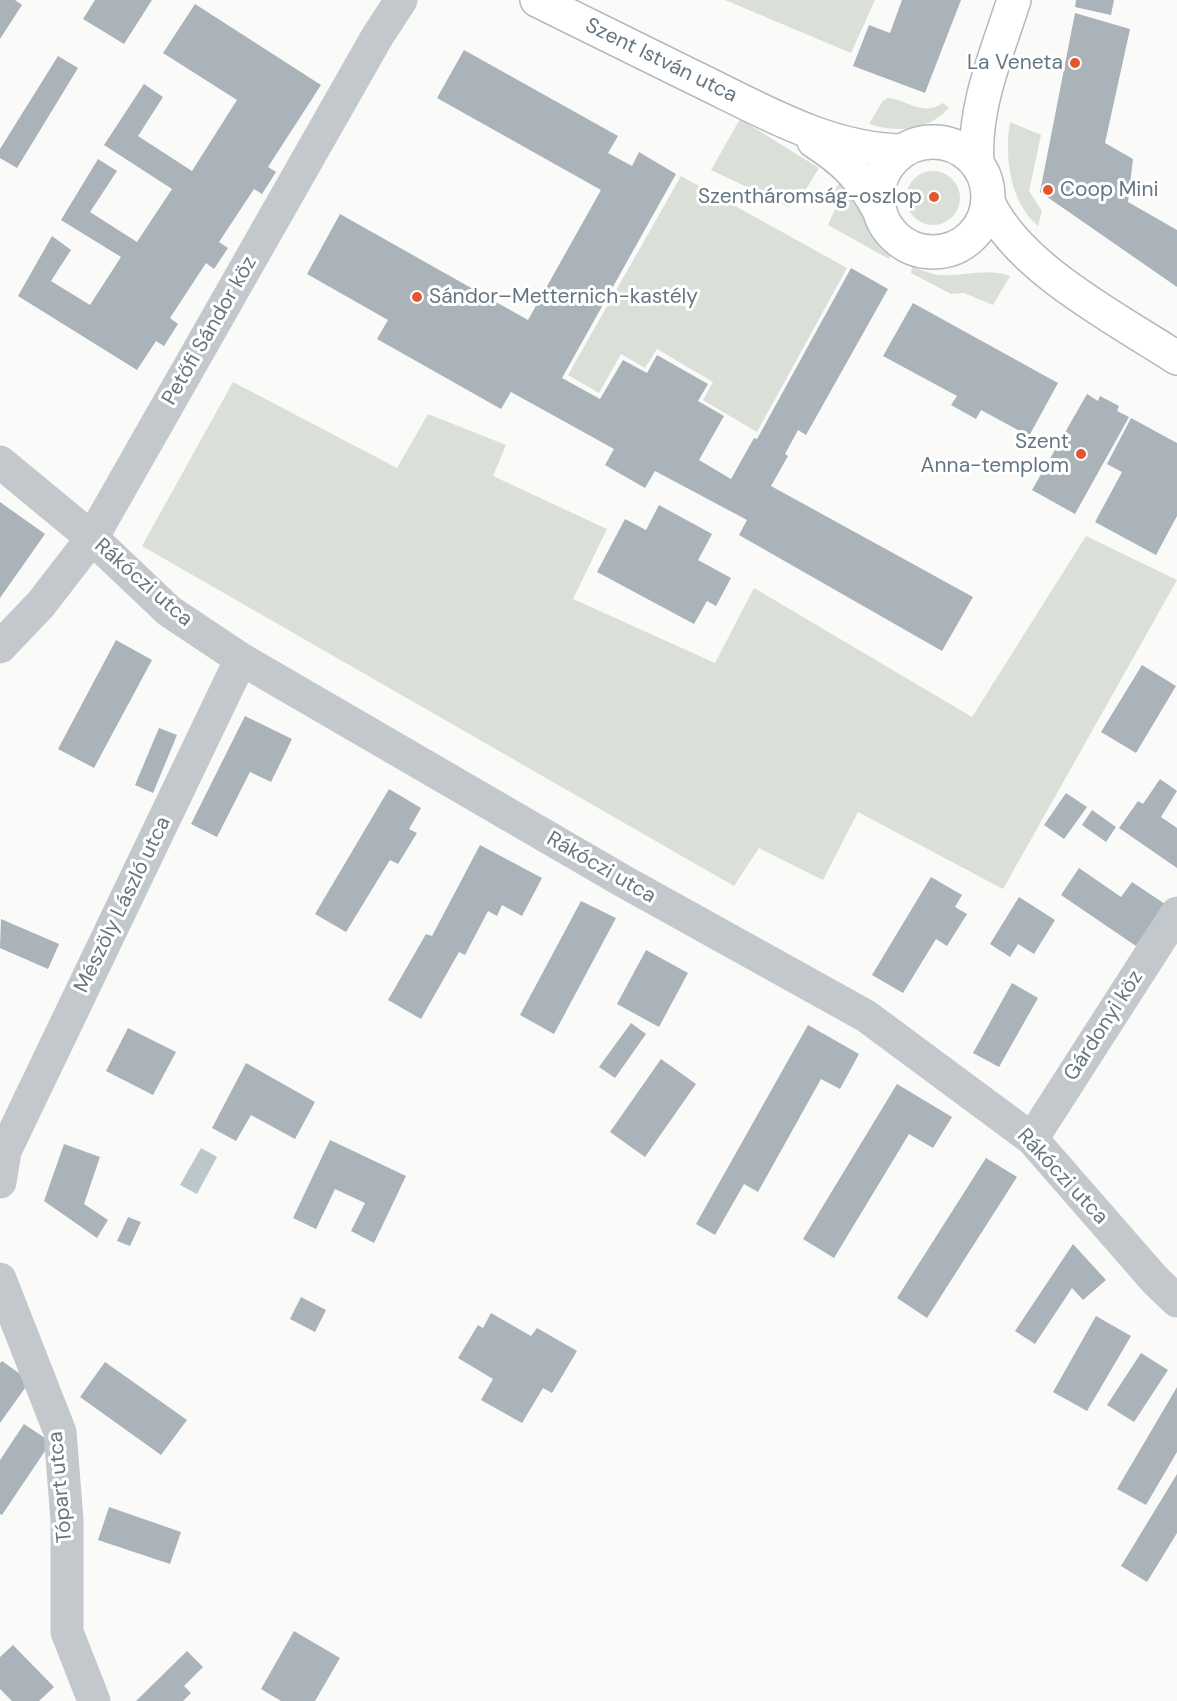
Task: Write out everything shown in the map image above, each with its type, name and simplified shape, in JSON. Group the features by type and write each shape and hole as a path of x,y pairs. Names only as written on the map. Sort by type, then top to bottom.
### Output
{"main road":[{"name":"Szent István utca","path":"537,0 785,122 843,143 874,151 913,147"},
{"path":"1014,0 980,106 975,139 977,164 987,187 988,202 996,221 1023,251 1055,277 1177,358"},
{"path":"992,69 971,101 947,130 892,160 880,181 879,210 893,235 918,250 937,252 959,245 984,246 1017,258 1055,277"},
{"name":"Szent István utca","path":"785,122 835,155 865,183 879,210"},
{"path":"913,147 949,145 964,152 977,164"},
{"path":"959,245 978,228 988,202"}],"street":[{"name":"Petőfi Sándor köz","path":"0,647 41,604 92,538 377,37 401,0"},
{"name":"Rákóczi utca","path":"0,462 92,538 169,610 241,659 623,881 866,1016 1032,1139 1155,1280 1177,1300"},
{"name":"Mészöly László utca","path":"2,1161 241,659"},
{"name":"Gárdonyi köz","path":"1032,1139 1177,913"},
{"name":"Tópart utca","path":"0,1279 60,1432 67,1520 67,1632 94,1701"}],"shaded area":[{"path":"725,0 875,0 851,53"},
{"path":"888,98 922,108 935,107 943,103 949,108 932,121 912,128 891,129 869,124 882,102"},
{"path":"740,119 819,168 798,202 789,207 711,170"},
{"path":"1010,122 1041,135 1029,191 1042,211 1038,226 1021,205 1011,178 1008,150"},
{"path":"928,171 938,171 948,175 956,183 960,198 956,213 948,221 938,225 928,225 918,221 910,213 906,203 906,193 910,183 918,175"},
{"path":"681,176 847,268 757,432 703,400 713,382 657,349 645,368 621,354 599,393 568,375"},
{"path":"840,181 869,217 876,236 891,255 889,259 828,225 837,205 831,198"},
{"path":"912,266 937,275 992,272 1010,276 993,305 964,293 951,294 911,273"},
{"path":"233,382 397,468 428,414 506,445 493,476 607,529 573,599 715,663 754,588 972,717 1086,536 1177,580 1003,889 858,812 823,880 759,848 734,886 142,546"},
{"path":"201,1148 217,1157 197,1194 180,1185"}],"building":[{"path":"0,0 15,0 22,5 0,39"},
{"path":"95,0 152,0 124,44 83,19"},
{"path":"902,0 961,0 925,93 853,66 869,25 890,33"},
{"path":"1076,0 1114,0 1111,15 1075,7"},
{"path":"195,4 321,85 268,167 276,172 262,194 254,189 219,242 228,248 214,269 206,263 170,318 178,324 164,346 156,341 137,370 18,296 52,236 71,250 51,281 90,305 121,257 61,220 98,159 117,171 90,212 137,242 172,189 104,145 144,84 163,97 138,136 192,171 237,100 163,53"},
{"path":"1075,13 1130,29 1105,143 1133,159 1128,202 1177,230 1177,287 1040,192"},
{"name":"Sándor–Metternich-kastély","path":"464,50 618,136 608,153 632,166 639,152 676,174 562,378 600,399 623,360 647,373 657,355 708,384 698,401 724,416 699,460 731,479 754,438 757,439 851,268 888,289 806,435 798,430 785,454 788,456 771,486 973,597 942,651 739,535 747,520 655,471 645,488 605,465 614,449 511,392 501,409 377,339 388,320 307,274 340,214 528,320 601,190 437,98"},
{"path":"58,56 78,68 17,168 0,158 0,149"},
{"path":"913,303 1058,383 1029,436 981,410 976,419 951,405 957,396 883,356"},
{"name":"Szent Anna-templom","path":"1087,394 1098,401 1100,396 1119,406 1117,411 1129,417 1075,514 1032,490"},
{"path":"1131,418 1177,443 1177,516 1156,555 1095,522 1122,472 1107,464"},
{"path":"0,502 45,534 0,598"},
{"path":"659,505 712,534 698,560 731,578 716,606 707,601 694,624 597,572 625,519 646,530"},
{"path":"116,640 152,660 94,768 58,749"},
{"path":"1142,665 1176,686 1136,753 1101,732"},
{"path":"245,716 292,739 271,782 250,772 217,837 191,824"},
{"path":"159,728 177,735 153,793 135,785"},
{"path":"1160,779 1177,791 1161,817 1177,828 1177,868 1119,828 1138,801 1143,804"},
{"path":"389,789 421,808 409,829 417,833 398,864 390,860 346,932 315,914"},
{"path":"1066,793 1087,807 1064,839 1044,825"},
{"path":"1092,810 1116,827 1106,842 1082,825"},
{"path":"480,845 542,878 522,916 502,905 497,916 488,911 465,955 459,952 421,1019 388,1000 426,934 432,936"},
{"path":"1079,868 1121,897 1132,882 1165,904 1136,946 1061,895"},
{"path":"931,877 962,895 955,907 967,914 947,946 936,939 903,993 872,975"},
{"path":"1019,897 1055,920 1034,954 1018,944 1010,957 990,944"},
{"path":"581,901 616,918 554,1034 520,1015"},
{"path":"1,919 59,944 48,969 0,948"},
{"path":"646,950 688,973 659,1027 617,1004"},
{"path":"1012,983 1038,998 999,1067 973,1053"},
{"path":"631,1023 646,1034 615,1078 599,1067"},
{"path":"808,1025 859,1054 840,1089 821,1079 758,1192 744,1184 715,1235 696,1224"},
{"path":"128,1028 176,1052 153,1095 106,1071"},
{"path":"661,1059 696,1084 645,1157 610,1132"},
{"path":"246,1063 315,1102 295,1139 251,1115 236,1141 212,1128"},
{"path":"897,1084 952,1117 933,1148 909,1134 834,1258 803,1239"},
{"path":"330,1140 406,1176 374,1243 351,1231 365,1203 335,1189 316,1229 293,1218"},
{"path":"64,1144 100,1157 84,1204 108,1220 97,1238 44,1201"},
{"path":"986,1158 1017,1177 927,1318 897,1298"},
{"path":"128,1217 141,1222 130,1246 117,1241"},
{"path":"1073,1244 1106,1280 1083,1300 1072,1288 1035,1344 1015,1331"},
{"path":"301,1297 326,1310 315,1332 290,1319"},
{"path":"491,1313 531,1336 537,1328 577,1351 552,1393 543,1388 522,1423 481,1400 493,1379 458,1358 478,1325 483,1328"},
{"path":"1096,1316 1131,1336 1087,1411 1053,1392"},
{"path":"1141,1353 1168,1370 1134,1422 1107,1405"},
{"path":"2,1361 30,1381 0,1423 0,1363"},
{"path":"105,1362 187,1420 161,1455 80,1397"},
{"path":"1177,1387 1177,1452 1146,1505 1117,1489"},
{"path":"24,1424 51,1442 2,1515 0,1514 0,1460"},
{"path":"1177,1474 1177,1533 1147,1582 1121,1566"},
{"path":"109,1507 181,1532 170,1564 98,1540"},
{"path":"294,1631 340,1658 315,1701 281,1701 261,1689"},
{"path":"13,1645 54,1687 39,1701 12,1701 0,1689 0,1657"},
{"path":"187,1651 203,1667 184,1686 191,1693 183,1701 136,1701"}],"place":[{"name":"La Veneta","path":"1075,63"},
{"name":"Coop Mini","path":"1048,190"},
{"name":"Szentháromság-oszlop","path":"934,197"},
{"name":"Sándor–Metternich-kastély","path":"417,297"},
{"name":"Szent Anna-templom","path":"1081,454"}]}
